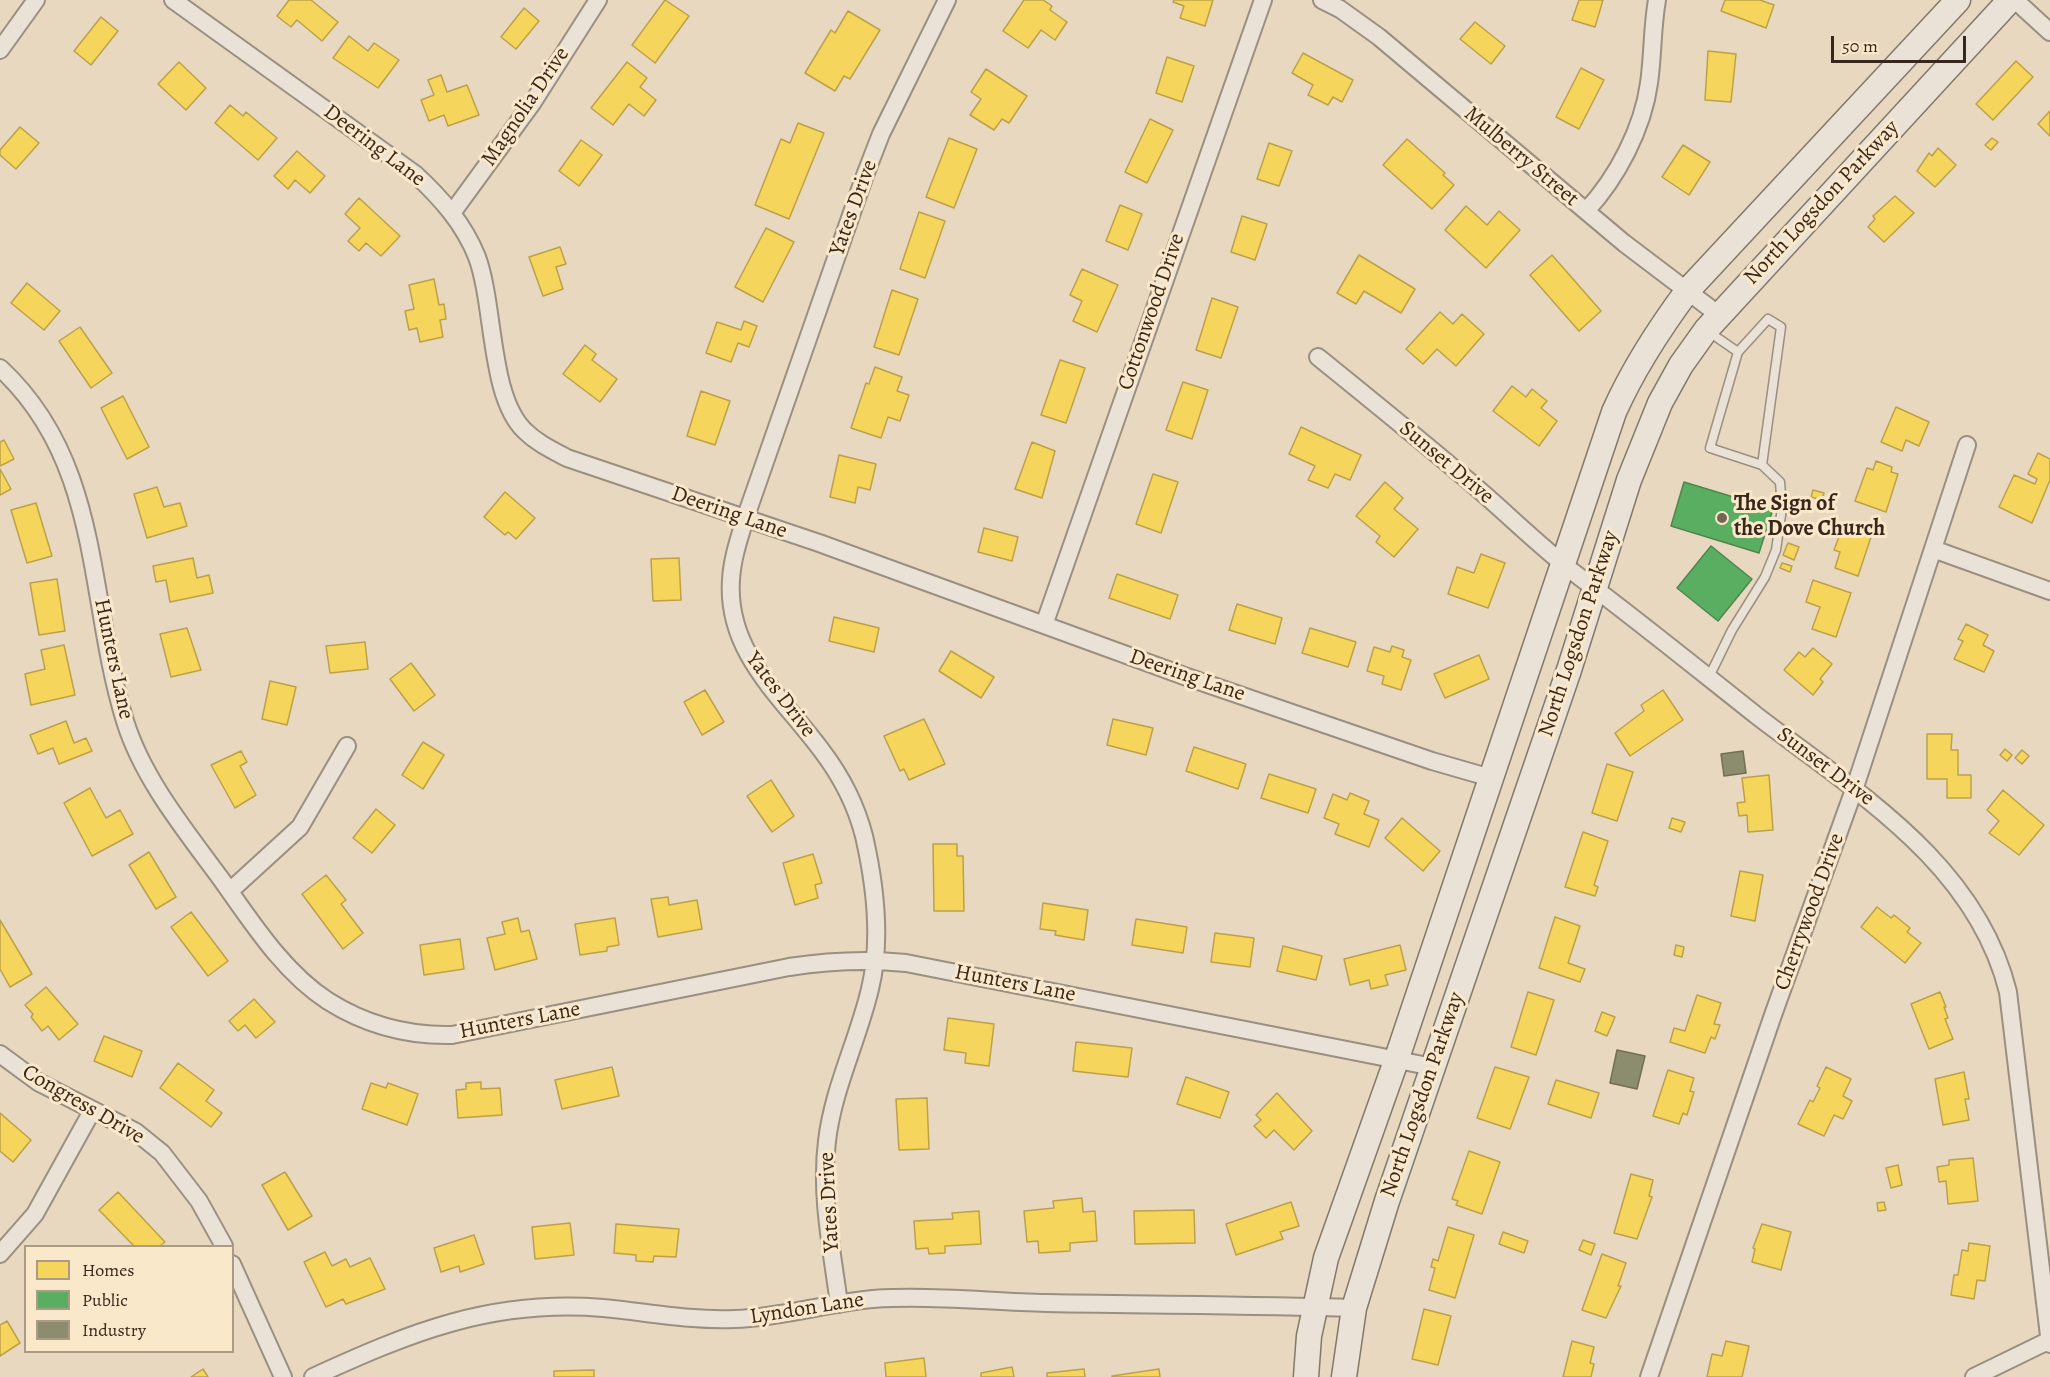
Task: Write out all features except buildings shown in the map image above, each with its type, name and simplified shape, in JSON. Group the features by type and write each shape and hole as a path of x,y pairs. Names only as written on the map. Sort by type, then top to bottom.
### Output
{"main road":[{"name":"North Logsdon Parkway","path":"1306,1377 1314,1307 1326,1258 1396,1061 1614,412 1630,374 1688,290 1958,0"},
{"name":"North Logsdon Parkway","path":"1344,1377 1354,1308 1433,1067 1569,670 1629,480 1652,422 1681,366 1712,323 2010,0"}],"street":[{"path":"0,50 36,0"},
{"name":"Deering Lane","path":"173,0 415,174 452,213 477,258 490,308 501,386 509,410 524,430 544,446 567,458 1432,761 1491,778"},
{"name":"Magnolia Drive","path":"452,213 513,131 598,0"},
{"name":"Yates Drive","path":"839,1304 825,1190 827,1141 831,1116 870,991 874,960 873,893 867,848 854,806 821,749 753,665 735,625 730,582 733,561 745,519 864,178 881,134 947,0"},
{"name":"Cottonwood Drive","path":"1044,625 1263,0"},
{"name":"Mulberry Street","path":"1322,0 1349,15 1379,37 1624,243 1688,290 1712,323"},
{"path":"1586,211 1597,199 1639,124 1649,82 1657,0"},
{"path":"2014,0 2050,32"},
{"name":"Sunset Drive","path":"1318,357 1458,472 1564,564 1855,787 1907,833 1951,880 1972,909 2001,962 2015,1032 2050,1342"},
{"name":"Hunters Lane","path":"0,369 39,416 71,475 86,525 112,675 134,745 157,788 230,891 288,965 307,985 328,1001 376,1024 427,1035 452,1035 789,967 874,960 906,963 1318,1042 1396,1061 1433,1067"},
{"name":"Cherrywood Drive","path":"1648,1377 1773,1015 1855,787 1967,445"},
{"path":"1933,549 2050,591"},
{"path":"230,891 300,827 347,746"},
{"name":"Congress Drive","path":"0,1054 38,1082 136,1132 162,1153 199,1200 223,1245"},
{"path":"0,1254 35,1214 92,1111"},
{"path":"234,1268 284,1377"},
{"name":"Lyndon Lane","path":"313,1377 393,1340 441,1324 494,1312 549,1306 602,1308 711,1320 766,1317 839,1304 893,1298 1354,1308"},
{"path":"1974,1377 2050,1342"}],"lane":[{"path":"1709,677 1732,630 1765,577 1776,550 1782,508 1780,482 1762,465 1710,448 1738,352 1768,319 1781,327 1762,465"},
{"path":"1712,323 1738,352"}],"place":[{"name":"The Sign of the Dove Church","path":"1722,518"}]}
